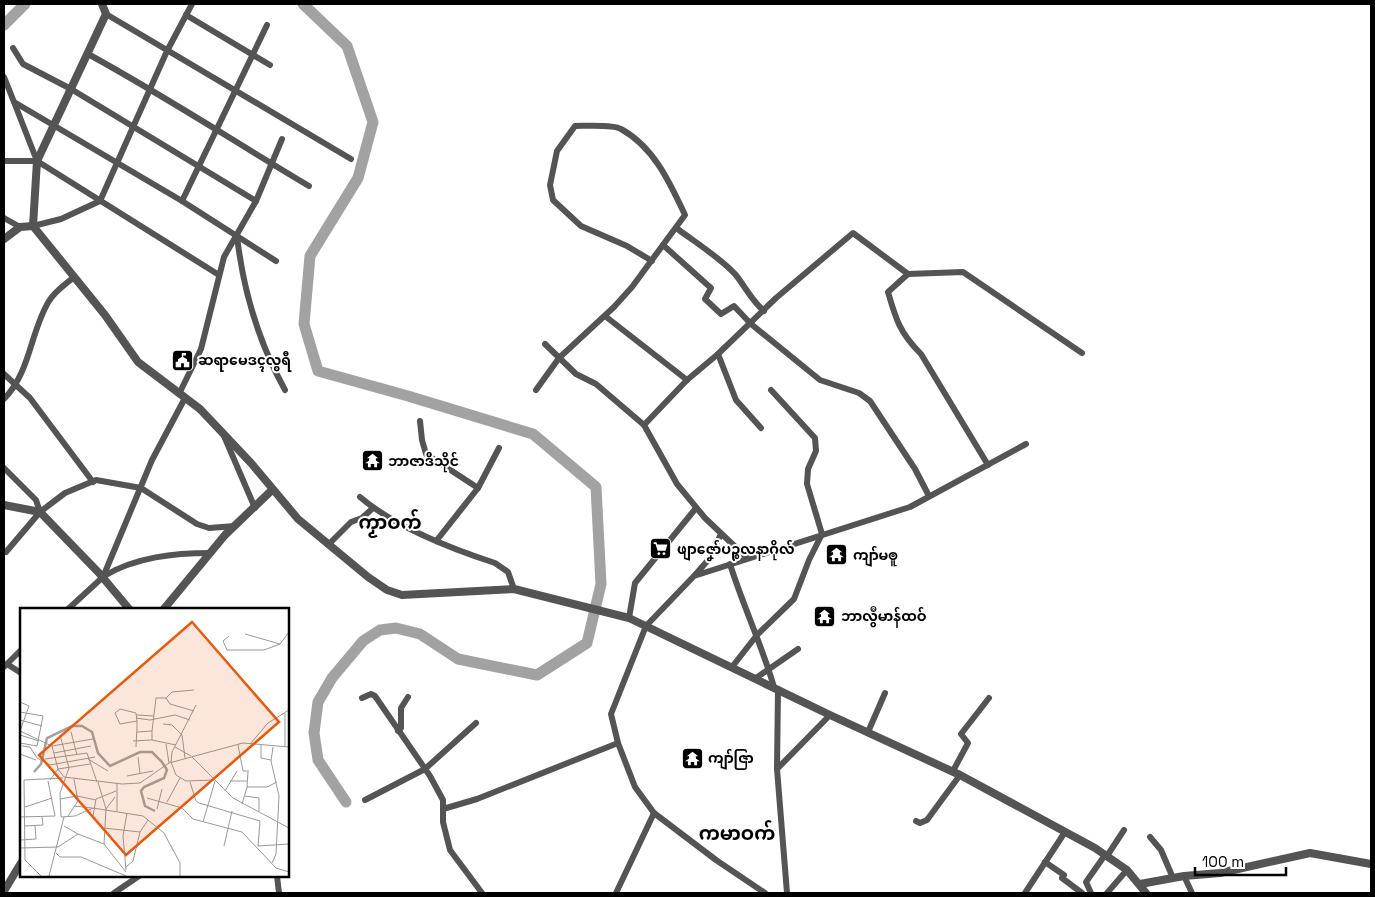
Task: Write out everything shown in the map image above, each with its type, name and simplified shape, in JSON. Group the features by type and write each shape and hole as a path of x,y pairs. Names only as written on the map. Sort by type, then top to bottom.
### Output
{"street":[{"path":"102,4 106,14 351,160"},
{"path":"4,239 20,227 33,226 61,219 100,201 167,51 192,4"},
{"path":"106,14 37,161 33,226 105,315 138,362 182,396 224,435 298,519 328,545 387,590 402,595 514,589 630,618 830,715 956,773 1106,855 1127,870 1146,893"},
{"path":"186,15 270,65"},
{"path":"182,201 267,25"},
{"path":"12,48 23,64 133,126 256,201"},
{"path":"88,54 150,88 216,131 309,186"},
{"path":"4,77 37,161"},
{"path":"14,102 116,164 182,201 276,261"},
{"path":"536,390 558,358 605,316 632,287 652,262 684,215 668,180 652,154 620,128 575,126 557,151 550,185 553,200 581,226 627,246 652,262"},
{"path":"103,577 201,349 224,257 256,201 282,139"},
{"path":"4,161 37,161 219,275"},
{"path":"4,218 20,227"},
{"path":"679,230 720,260 736,276 752,300 764,311"},
{"path":"644,424 688,380 853,233 908,274 963,272 1082,353"},
{"path":"237,236 239,258 262,345 285,390"},
{"path":"663,245 711,288 705,299 721,314 734,306 751,324 820,380 860,393 870,401 915,469 929,496"},
{"path":"908,274 888,292 897,324 906,339 920,354 988,465"},
{"path":"4,398 16,384 28,361 50,300 74,277"},
{"path":"605,316 688,380"},
{"path":"545,344 576,374 587,378 603,389 644,424 677,484 696,508 747,558"},
{"path":"718,354 736,400 761,428"},
{"path":"4,374 16,384 63,440 92,482"},
{"path":"732,667 757,635 794,599 809,560 822,534 807,484 808,469 816,451 815,438 771,390"},
{"path":"420,421 426,454 478,488"},
{"path":"224,435 255,508"},
{"path":"694,576 910,507 1026,444"},
{"path":"437,540 478,488 499,448"},
{"path":"4,468 36,500 40,512 103,577 128,608"},
{"path":"6,552 40,512 65,493 96,480 141,488 197,524 209,528 236,526"},
{"path":"165,608 210,553 272,490"},
{"path":"360,497 372,508 437,540 496,563 508,572 514,589"},
{"path":"4,504 40,512"},
{"path":"328,545 351,522 362,518 372,508"},
{"path":"630,618 635,583 696,508"},
{"path":"721,534 713,552 694,576 646,626 611,714 618,743 635,787 654,813 716,860 765,893"},
{"path":"69,608 103,577 126,565 160,556 210,553"},
{"path":"730,564 745,611 757,635 776,688 777,769 787,893"},
{"path":"756,678 798,649"},
{"path":"20,651 5,666 20,672"},
{"path":"868,732 886,693"},
{"path":"362,698 371,694 375,696 425,769 443,800 443,822 450,850 482,893"},
{"path":"398,731 401,728 402,708 408,697"},
{"path":"916,821 920,823 927,820 956,773 968,744 961,734 990,698"},
{"path":"777,769 830,715"},
{"path":"365,800 425,769 476,723"},
{"path":"443,809 477,799 618,743"},
{"path":"616,893 654,813"},
{"path":"1091,893 1086,882 1124,830"},
{"path":"1025,893 1064,832"},
{"path":"1150,837 1161,850 1173,878"},
{"path":"1140,884 1184,876 1220,873 1310,853 1371,864"},
{"path":"1045,862 1064,875 1062,878 1082,893"},
{"path":"4,891 20,865"},
{"path":"1107,893 1127,870"},
{"path":"1184,876 1192,893"},
{"path":"114,893 138,877"},
{"path":"277,877 279,893"}],"waterway":[{"path":"4,25 25,4"},
{"path":"303,4 347,46 373,122 358,178 310,256 304,324 318,371 533,434 596,487 601,584 587,643 537,675 458,659 420,634 396,628 380,630 363,641 332,678 318,702 314,733 318,760 346,802"}],"place":[{"name":"ဆရာမေဒၚလွရီ","path":"182,360"},
{"name":"ဘာဇာဒိသိုင်","path":"372,461"},
{"name":"ဖျာဇၞော်ပဉ္စလနာဂိုလ်","path":"661,549"},
{"name":"ကျာ်မၜူ","path":"837,555"},
{"name":"ဘာလွဳမာန်ထဝ်","path":"825,616"},
{"name":"ကျာ်ဇြာ","path":"692,758"}],"district":[{"name":"ကၟာဝက်","path":"390,522"},
{"name":"ကမာဝက်","path":"737,833"}]}
